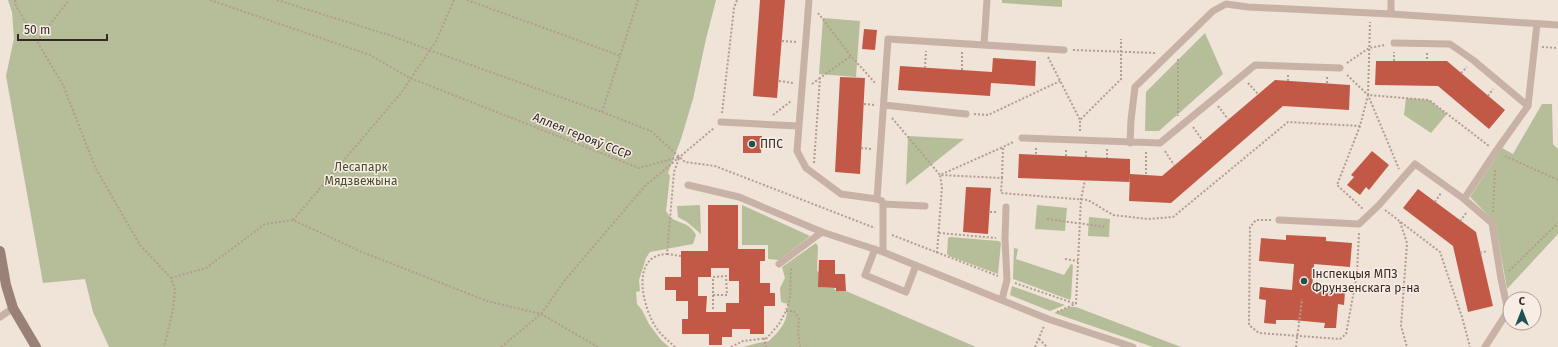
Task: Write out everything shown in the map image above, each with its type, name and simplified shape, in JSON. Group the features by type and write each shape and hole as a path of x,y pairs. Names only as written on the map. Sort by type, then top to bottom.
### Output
{"main road":[{"path":"0,251 6,285 13,308 36,347"}],"lane":[{"path":"808,0 796,151 806,168 841,194 882,201 883,252"},
{"path":"984,45 987,0"},
{"path":"1391,0 1391,14"},
{"path":"1130,142 1135,87 1213,11 1225,2 1248,7 1391,14 1558,25"},
{"path":"1464,199 1528,106 1537,24"},
{"path":"877,199 888,39 1064,50"},
{"path":"1394,43 1450,44 1473,60 1528,106"},
{"path":"1022,138 1160,143 1255,65 1340,68"},
{"path":"884,105 966,114"},
{"path":"721,122 798,126"},
{"path":"1279,220 1359,224 1379,205 1415,164 1464,199 1492,223 1508,311 1485,347"},
{"path":"688,185 739,197 822,232 883,252 1048,318 1133,347"},
{"path":"883,204 925,206"},
{"path":"1002,300 1007,280 1005,239 1006,207"},
{"path":"779,264 822,232"},
{"path":"875,250 865,275 906,292 916,265"},
{"path":"0,317 13,308"}],"path":[{"path":"15,0 16,6 63,85 96,169 140,245 171,278 175,290 173,310 164,347"},
{"path":"37,41 69,0"},
{"name":"Аллея герояў СССР","path":"210,0 370,55 410,78 639,168 679,157"},
{"path":"277,0 395,37 651,131 679,157"},
{"path":"294,220 401,92 436,41 454,0"},
{"path":"467,0 621,56"},
{"path":"602,112 638,0"},
{"path":"501,347 541,314 565,280 645,186 721,122 734,8 737,0"},
{"path":"816,11 851,56 870,75 885,96"},
{"path":"1369,214 1337,185 1360,126 1368,95 1370,13"},
{"path":"1080,120 1121,79 1122,39"},
{"path":"782,41 805,42"},
{"path":"925,68 926,41"},
{"path":"1394,43 1369,48 1340,68 1368,95 1403,178"},
{"path":"962,70 963,44"},
{"path":"1178,46 1178,129"},
{"path":"1535,47 1558,48"},
{"path":"1043,48 1080,120 1080,140"},
{"path":"1064,50 1169,54"},
{"path":"813,174 820,78 851,56"},
{"path":"1242,76 1258,94"},
{"path":"779,81 802,83"},
{"path":"966,114 988,115 1060,81"},
{"path":"1368,95 1429,100 1496,151 1558,180"},
{"path":"1214,100 1228,119"},
{"path":"884,105 895,122 940,175 942,187 937,253"},
{"path":"1188,121 1203,141"},
{"path":"1003,147 1001,193 1088,200 1113,214 1148,219 1173,217 1288,122 1360,126"},
{"path":"940,175 1022,138"},
{"path":"1146,143 1146,175"},
{"path":"1160,143 1174,165"},
{"path":"1492,223 1496,151"},
{"path":"667,254 674,172 679,157"},
{"path":"940,175 1002,178"},
{"path":"1054,313 1076,304 1081,199 1085,180"},
{"path":"1379,205 1440,252 1462,316 1470,347"},
{"path":"1047,219 1106,227"},
{"path":"171,278 206,268 265,224 294,220 362,252 487,301 541,314 598,347"},
{"path":"1279,220 1256,220 1250,227 1249,325 1259,333 1340,339 1346,334 1357,274 1359,224"},
{"path":"1400,221 1407,242 1401,326 1407,347"},
{"path":"1501,279 1558,223"},
{"path":"939,233 1005,239"},
{"path":"675,347 658,330 649,314 643,296 643,282 645,267 652,258 658,254 681,256"},
{"path":"1065,259 1078,261"},
{"path":"731,347 743,341 766,338 779,324 786,311 790,298 791,262"},
{"path":"713,295 727,295 726,276 712,277 713,310"},
{"path":"1296,347 1302,300"},
{"path":"786,311 794,311 799,319 798,333 800,347"},
{"path":"1035,347 1044,326"},
{"path":"764,338 766,347"},
{"path":"1039,338 1047,347"}],"green space":[{"name":"Лесапарк Мядзвежына","path":"8,0 716,0 693,99 681,139 668,173 670,176 666,211 672,219 689,227 696,235 693,244 650,252 646,258 639,280 640,291 636,292 637,304 642,310 649,324 661,340 669,347 109,347 93,312 85,279 43,283 6,76 14,38 12,12"},
{"path":"1002,0 1062,0 1062,7 1002,3"},
{"path":"823,18 860,21 856,77 819,74"},
{"path":"1205,33 1223,74 1159,131 1145,131 1146,92"},
{"path":"1406,98 1429,100 1447,114 1431,133 1404,115"},
{"path":"1542,104 1552,104 1553,144 1558,149 1558,234 1507,289 1495,222 1470,197 1502,148 1513,154"},
{"path":"908,136 964,139 906,185"},
{"path":"700,205 701,234 687,222 678,217 677,206"},
{"path":"742,205 810,236 779,260 768,259 768,245 742,245"},
{"path":"1037,205 1067,208 1065,231 1035,229"},
{"path":"1089,217 1110,219 1109,237 1088,236"},
{"path":"948,238 999,241 1001,243 998,274 949,256 947,254"},
{"path":"816,243 818,246 817,271 819,272 819,287 834,288 836,291 846,291 976,347 743,347 769,341 783,325 788,304 781,302 780,288 785,278 782,267"},
{"path":"1014,248 1018,249 1016,259 1064,275 1071,264 1073,265 1070,300 1013,279"},
{"path":"1012,286 1065,305 1050,311 1010,295"},
{"path":"1069,307 1076,307 1181,347 1153,347 1054,313"}],"building":[{"path":"760,0 785,0 777,98 753,96"},
{"path":"864,29 877,30 875,50 862,49"},
{"path":"993,58 1036,61 1035,86 991,83 990,96 898,90 900,66 992,72"},
{"path":"1376,61 1447,61 1505,110 1489,129 1438,86 1375,85"},
{"path":"840,77 865,78 860,174 835,172"},
{"path":"1275,80 1350,85 1349,110 1283,106 1171,203 1129,201 1130,174 1162,176"},
{"name":"ППС","path":"743,136 762,136 761,153 743,153"},
{"path":"1372,151 1389,165 1369,190 1366,187 1360,195 1347,185 1354,177 1351,175"},
{"path":"1019,154 1130,159 1130,182 1018,178"},
{"path":"966,187 991,188 988,234 963,232"},
{"path":"1418,189 1476,232 1493,306 1468,312 1453,246 1403,208"},
{"path":"708,205 738,205 738,249 765,249 765,261 760,261 760,283 770,283 770,293 775,293 775,306 764,306 764,334 750,334 750,329 732,329 732,337 722,337 722,345 709,345 709,334 682,334 682,319 688,319 688,301 676,301 676,290 665,290 665,277 681,277 681,251 708,251","holes":["711,268 729,268 729,281 739,281 739,303 726,303 726,312 706,312 707,296 698,296 698,277 711,277"]},
{"path":"1286,235 1326,237 1326,241 1352,243 1350,267 1314,264 1312,290 1345,292 1344,305 1338,304 1336,328 1324,328 1325,323 1293,320 1276,320 1276,324 1264,323 1266,300 1259,299 1260,287 1292,290 1294,264 1259,261 1261,238 1286,240"},
{"path":"819,260 835,260 835,274 845,274 846,291 836,291 836,288 818,287"}],"place":[{"name":"ППС","path":"752,144"},
{"name":"Інспекцыя МПЗ Фрунзенскага р-на","path":"1304,281"}]}
